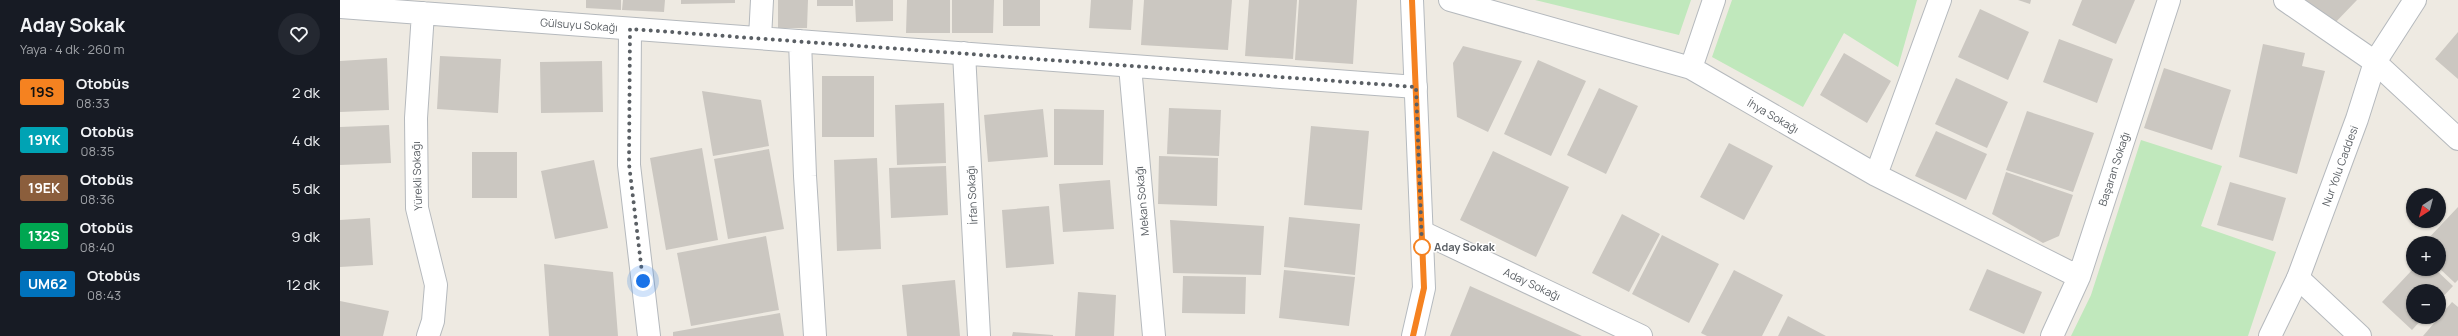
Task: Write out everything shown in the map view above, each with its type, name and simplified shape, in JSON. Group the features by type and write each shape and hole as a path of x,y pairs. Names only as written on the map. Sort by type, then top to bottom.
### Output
{"street":[{"path":"760,38 762,0"},
{"path":"1412,0 1424,288 1412,336"},
{"name":"İhya Sokağı","path":"1450,0 1690,68 1876,175 2078,277"},
{"path":"1690,68 1714,0"},
{"path":"1876,175 1940,0"},
{"name":"Başaran Sokağı","path":"2052,336 2078,277 2169,0"},
{"path":"2285,0 2376,62 2458,139"},
{"name":"Nur Yolu Caddesi","path":"2270,336 2298,278 2357,119 2376,62 2416,0"},
{"name":"Gülsuyu Sokağı","path":"340,7 1416,87"},
{"name":"Yürekli Sokağı","path":"423,13 416,118 417,208 436,285 433,321 428,336"},
{"path":"630,29 629,164 650,336"},
{"path":"800,41 805,176 815,336"},
{"name":"İrfan Sokağı","path":"964,53 979,336"},
{"name":"Mekan Sokağı","path":"1130,66 1154,336"},
{"name":"Aday Sokağı","path":"1422,232 1641,336"},
{"path":"2298,278 2360,336"}],"green space":[{"path":"1535,0 1691,0 1679,35"},
{"path":"1732,0 1917,0 1898,67 1844,33 1803,107 1712,57"},
{"path":"2141,140 2222,166 2201,226 2276,252 2248,336 2071,336 2091,295"}],"building":[{"path":"586,0 621,0 621,10 586,8"},
{"path":"623,0 665,0 664,12 622,10"},
{"path":"681,0 735,0 735,3 681,4"},
{"path":"778,0 808,0 807,28 778,28"},
{"path":"817,0 853,0 853,6 817,6"},
{"path":"855,0 893,0 893,21 856,22"},
{"path":"907,0 950,0 950,33 906,33"},
{"path":"952,0 994,0 993,33 952,33"},
{"path":"1003,0 1040,0 1040,26 1003,26"},
{"path":"1091,0 1133,0 1131,30 1089,28"},
{"path":"1144,0 1232,0 1228,50 1141,45"},
{"path":"1249,0 1297,0 1293,59 1245,56"},
{"path":"1299,0 1357,0 1353,64 1295,60"},
{"path":"2018,0 2031,0 2030,4"},
{"path":"2082,0 2135,0 2116,44 2072,25"},
{"path":"2302,0 2357,0 2331,27"},
{"path":"1980,9 2029,32 2008,80 1958,57"},
{"path":"2458,32 2458,79 2435,59"},
{"path":"2059,39 2113,59 2097,103 2043,82"},
{"path":"2263,44 2305,53 2302,66 2325,71 2297,174 2239,157"},
{"path":"1463,46 1522,61 1488,132 1457,117 1453,63"},
{"path":"1844,53 1891,81 1867,123 1820,95"},
{"path":"440,56 501,59 498,113 437,109"},
{"path":"387,58 389,110 340,112 340,61"},
{"path":"1538,60 1586,81 1551,156 1504,134"},
{"path":"602,61 603,112 541,113 540,62"},
{"path":"2164,68 2231,90 2212,150 2144,128"},
{"path":"822,76 874,76 874,137 822,137"},
{"path":"1956,78 2008,102 1987,148 1935,124"},
{"path":"1599,88 1638,106 1606,174 1567,155"},
{"path":"702,91 761,100 769,146 713,156"},
{"path":"944,103 946,163 897,165 895,105"},
{"path":"1169,108 1221,110 1219,156 1167,154"},
{"path":"1043,109 1048,157 988,162 984,115"},
{"path":"1054,109 1104,110 1103,165 1054,165"},
{"path":"2027,111 2094,133 2073,192 2006,170"},
{"path":"389,125 391,163 340,165 340,127"},
{"path":"1311,126 1369,131 1362,210 1304,205"},
{"path":"1936,131 1987,154 1966,200 1915,176"},
{"path":"1729,143 1773,166 1744,220 1700,197"},
{"path":"702,148 718,240 666,250 650,158"},
{"path":"769,149 784,229 728,239 714,159"},
{"path":"1493,151 1569,187 1536,257 1460,220"},
{"path":"472,152 517,152 517,198 472,198"},
{"path":"1159,156 1218,158 1217,206 1158,204"},
{"path":"877,158 881,249 837,251 834,160"},
{"path":"594,160 608,228 555,239 541,171"},
{"path":"946,166 948,215 891,218 889,168"},
{"path":"2006,172 2073,195 2059,236 2043,243 1992,214"},
{"path":"1110,180 1114,229 1063,232 1059,184"},
{"path":"2230,182 2286,198 2273,241 2217,225"},
{"path":"1049,206 1054,264 1006,268 1002,210"},
{"path":"2458,207 2458,280 2455,283 2446,275 2446,236 2431,236 2438,228 2446,228 2446,220"},
{"path":"1622,214 1660,234 1629,292 1592,273"},
{"path":"1289,217 1360,224 1355,275 1284,267"},
{"path":"370,218 373,265 340,267 340,220"},
{"path":"1170,220 1264,226 1261,275 1173,273"},
{"path":"1662,235 1719,264 1689,323 1632,294"},
{"path":"766,236 779,310 691,326 677,253"},
{"path":"544,264 613,272 618,336 549,336"},
{"path":"1987,269 2042,292 2024,334 1969,310"},
{"path":"1284,270 1355,277 1349,326 1279,318"},
{"path":"1734,270 1783,295 1762,336 1707,336 1701,333"},
{"path":"1183,276 1246,277 1245,314 1182,313"},
{"path":"2406,276 2442,276 2453,286 2446,294 2446,284 2406,284 2406,324 2418,324 2412,330 2382,302"},
{"path":"955,280 960,336 907,336 902,285"},
{"path":"1470,286 1582,336 1450,336"},
{"path":"1078,292 1116,295 1114,336 1075,336"},
{"path":"340,301 389,311 383,336 340,336"},
{"path":"2452,302 2458,307 2458,336 2423,336 2433,324 2446,324 2446,309"},
{"path":"780,313 784,336 673,336 673,332"},
{"path":"1788,316 1826,336 1778,336"},
{"path":"1013,332 1053,335 1053,336 1012,336"}],"bus line":[{"name":"19S","path":"1412,0 1424,288 1413,336"}],"place":[{"name":"Aday Sokak","path":"1422,247"}],"route":[{"path":"643,281 629,164 630,29 1416,87 1422,247"}]}
